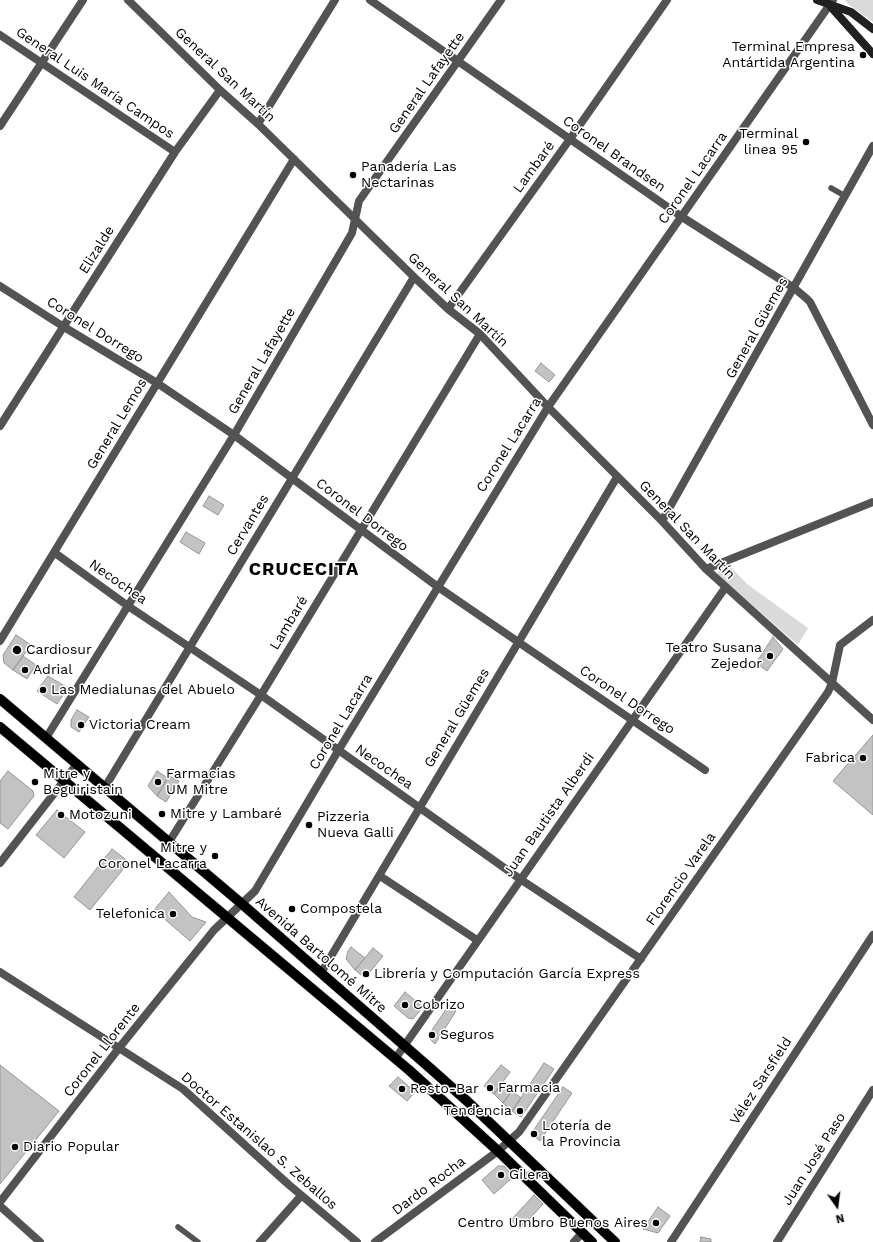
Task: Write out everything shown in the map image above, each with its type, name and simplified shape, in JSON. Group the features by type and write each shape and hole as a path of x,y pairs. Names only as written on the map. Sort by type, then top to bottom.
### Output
{"main road":[{"path":"817,0 832,3 851,12 873,29"},
{"path":"832,3 873,54"},
{"name":"Avenida Bartolomé Mitre","path":"0,699 242,904 467,1100 615,1242"},
{"path":"0,727 228,917 395,1059 498,1151 592,1242"}],"street":[{"path":"0,126 83,0"},
{"name":"General San Martín","path":"128,0 220,90 258,124 414,277 448,309 480,334 548,407 662,521 725,588 873,720"},
{"path":"258,124 335,0"},
{"name":"Coronel Brandsen","path":"370,0 682,217 794,288 810,302 873,425"},
{"name":"General Lafayette","path":"46,738 234,436 352,233 359,201 501,0"},
{"name":"Lambaré","path":"448,309 570,139 667,0"},
{"name":"Coronel Lacarra","path":"228,917 255,891 338,751 548,407 832,3"},
{"name":"General Luis María Campos","path":"0,35 175,152"},
{"name":"Elizalde","path":"0,426 175,152 220,90"},
{"name":"General Güemes","path":"662,521 873,146"},
{"name":"General Lemos","path":"0,640 55,553 294,159"},
{"name":"Cervantes","path":"105,787 414,277"},
{"name":"Coronel Dorrego","path":"0,286 64,327 157,383 234,436 438,587 706,770"},
{"name":"Lambaré","path":"169,842 261,695 360,529 480,334"},
{"name":"General Güemes","path":"321,973 380,876 418,808 617,477"},
{"path":"706,569 715,564 873,502"},
{"name":"Necochea","path":"55,553 128,606 261,695 520,879 641,959"},
{"name":"Juan Bautista Alberdi","path":"395,1059 631,720 725,588"},
{"name":"Florencio Varela","path":"498,1151 519,1132 828,692 832,683 840,645 873,620"},
{"path":"0,862 77,764"},
{"path":"380,876 477,940"},
{"name":"Coronel Llorente","path":"0,1202 119,1048 214,930 228,917"},
{"name":"Vélez Sarsfield","path":"671,1242 873,935"},
{"name":"Doctor Estanislao S. Zeballos","path":"0,972 182,1089 301,1196 357,1242"},
{"name":"Juan José Paso","path":"777,1242 873,1090"},
{"name":"Dardo Rocha","path":"375,1242 498,1151"},
{"path":"260,1242 301,1196"},
{"path":"0,1206 40,1242"},
{"path":"574,1242 582,1233"}],"lane":[{"path":"831,188 845,196"},
{"path":"178,1226 198,1242"}],"shaded area":[{"path":"845,0 873,0 873,22 848,4"},
{"path":"728,564 747,584 808,628 798,645 718,575 718,568"}],"building":[{"path":"541,363 555,375 549,382 535,371"},
{"path":"209,496 224,505 218,515 203,506"},
{"path":"186,532 205,543 199,554 180,542"},
{"name":"Cardiosur","path":"16,635 31,645 13,670 4,663 3,655"},
{"name":"Teatro Susana Zejedor","path":"773,637 783,649 767,671 756,663"},
{"path":"23,656 36,665 27,679 13,670"},
{"path":"48,676 68,688 57,704 37,691"},
{"path":"77,710 89,717 79,732 71,727 71,720"},
{"name":"Fabrica","path":"873,735 873,815 833,781"},
{"path":"8,771 33,791 34,796 8,829 0,823 0,781"},
{"name":"Farmacias UM Mitre","path":"157,771 168,778 157,796 148,786"},
{"path":"169,776 179,781 166,802 157,796"},
{"path":"57,810 85,832 64,858 36,835"},
{"path":"112,849 129,862 90,910 74,897"},
{"name":"Telefonica","path":"169,892 192,917 206,922 190,941 154,910"},
{"path":"351,947 365,958 355,970 346,959 348,951"},
{"path":"373,948 383,956 365,978 355,970"},
{"path":"405,992 423,1007 413,1019 408,1018 394,1006"},
{"path":"449,1005 456,1011 435,1044 430,1039 430,1033"},
{"path":"544,1063 554,1069 521,1117 512,1111"},
{"name":"Diario Popular","path":"0,1065 59,1111 0,1184"},
{"path":"501,1065 510,1072 494,1094 484,1086"},
{"name":"Resto-Bar","path":"398,1077 415,1092 407,1101 389,1086"},
{"path":"500,1086 510,1093 503,1103 494,1094"},
{"path":"563,1087 572,1093 540,1141 531,1134"},
{"path":"512,1091 521,1098 512,1111 503,1103"},
{"path":"498,1166 504,1166 513,1177 494,1194 482,1180"},
{"path":"534,1195 543,1204 520,1229 511,1220"},
{"name":"Centro Umbro Buenos Aires","path":"658,1207 670,1216 658,1233 643,1229"},
{"path":"701,1237 711,1239 711,1242 700,1242"}],"place":[{"name":"Terminal Empresa Antártida Argentina","path":"863,55"},
{"name":"Terminal linea 95","path":"806,142"},
{"name":"Panadería Las Nectarinas","path":"353,175"},
{"name":"Cardiosur","path":"17,650"},
{"name":"Teatro Susana Zejedor","path":"770,656"},
{"name":"Adrial","path":"25,670"},
{"name":"Las Medialunas del Abuelo","path":"43,690"},
{"name":"Victoria Cream","path":"81,725"},
{"name":"Fabrica","path":"863,758"},
{"name":"Mitre y Beguiristain","path":"35,782"},
{"name":"Farmacias UM Mitre","path":"158,782"},
{"name":"Mitre y Lambaré","path":"162,814"},
{"name":"Motozuni","path":"61,815"},
{"name":"Pizzeria Nueva Galli","path":"309,825"},
{"name":"Mitre y Coronel Lacarra","path":"215,856"},
{"name":"Compostela","path":"292,909"},
{"name":"Telefonica","path":"173,914"},
{"name":"Librería y Computación García Express","path":"366,974"},
{"name":"Cobrizo","path":"405,1005"},
{"name":"Seguros","path":"432,1035"},
{"name":"Farmacia","path":"490,1088"},
{"name":"Resto-Bar","path":"402,1089"},
{"name":"Tendencia","path":"520,1111"},
{"name":"Lotería de la Provincia","path":"534,1134"},
{"name":"Diario Popular","path":"15,1147"},
{"name":"Gilera","path":"501,1175"},
{"name":"Centro Umbro Buenos Aires","path":"656,1223"}],"district":[{"name":"CRUCECITA","path":"304,570"}]}
